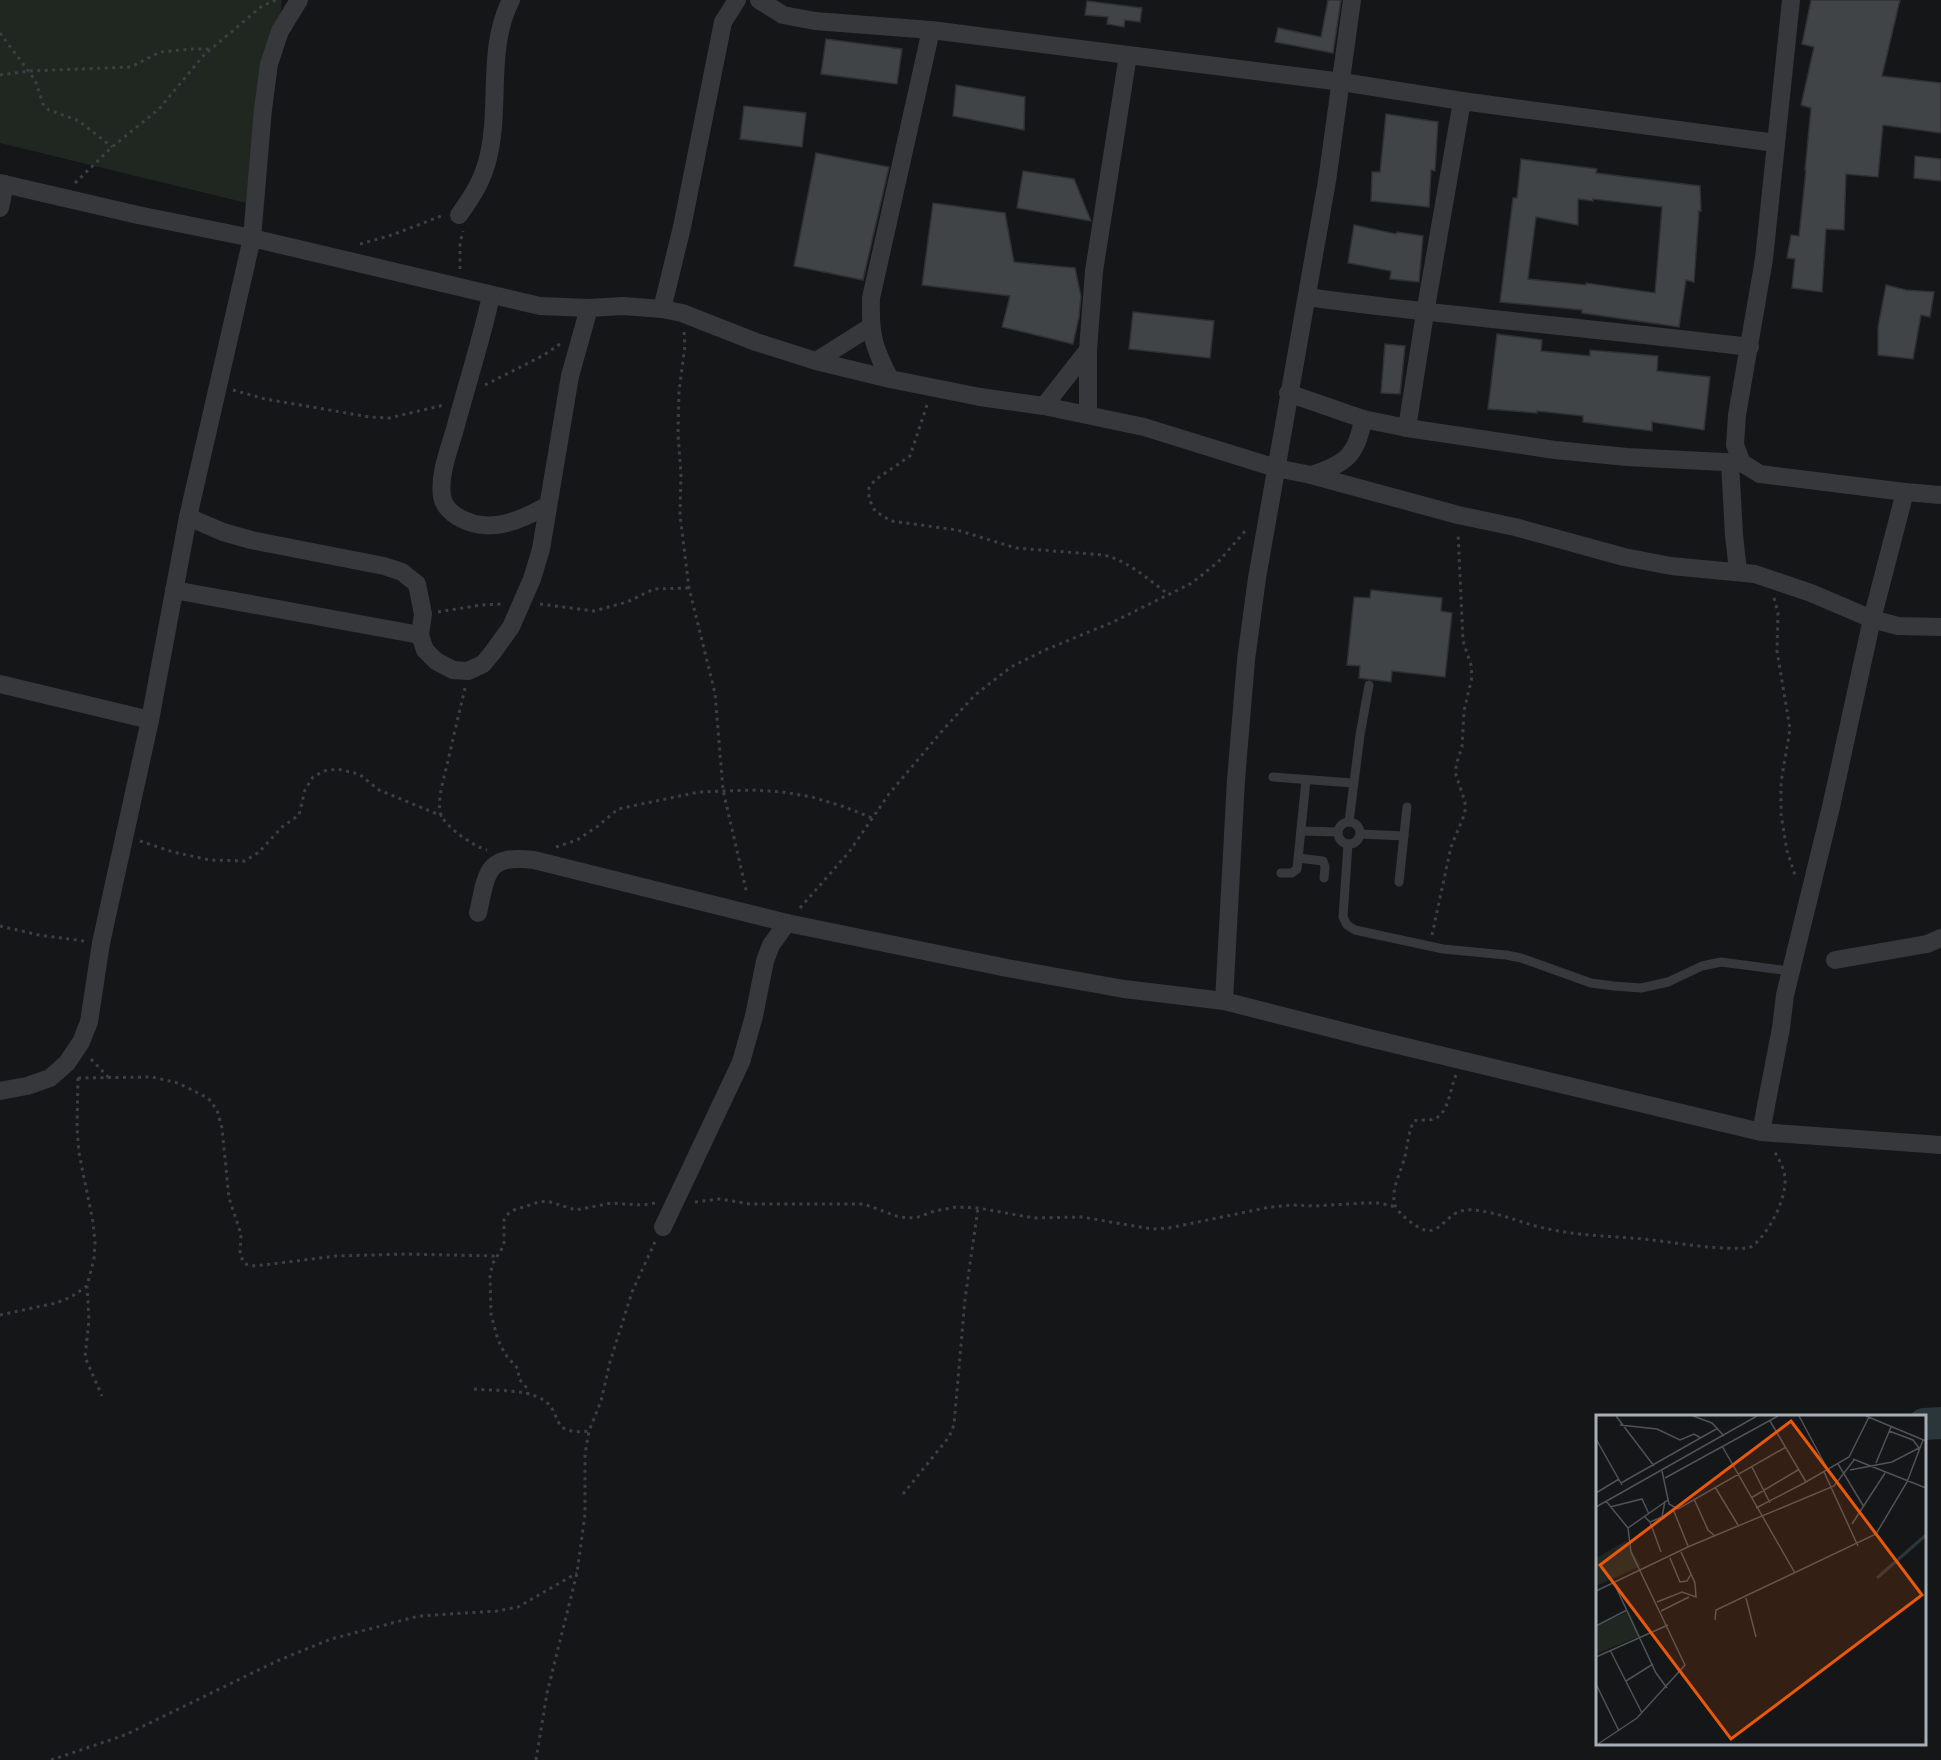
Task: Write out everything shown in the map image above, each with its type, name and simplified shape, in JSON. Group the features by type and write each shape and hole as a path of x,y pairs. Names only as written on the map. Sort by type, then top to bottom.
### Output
{"street":[{"path":"0,1091 27,1086 50,1078 66,1063 81,1042 89,1022 101,943 150,720 188,517 252,238 269,64 280,31 299,0"},
{"path":"459,215 474,194 489,157 498,44 506,12 512,0"},
{"path":"662,309 682,226 723,22 737,0"},
{"path":"759,0 783,15 815,21 931,30 1342,82 1462,101 1776,143"},
{"path":"1224,1001 1236,780 1244,682 1257,578 1288,393 1328,180 1352,0"},
{"path":"1746,573 1732,516 1737,415 1764,258 1791,0"},
{"path":"890,379 876,351 870,327 871,298 931,30"},
{"path":"1088,414 1088,350 1094,271 1128,55"},
{"path":"1407,428 1462,101"},
{"path":"0,208 2,183 252,238 540,306 589,308 623,306 682,313 756,342 816,361 890,379 980,397 1088,414 1144,427 1276,468 1311,475 1458,515 1515,527 1624,557 1671,566 1746,573 1811,593 1872,620 1898,626 1941,627"},
{"path":"491,296 444,467 442,498 451,513 468,523 490,526 519,519 548,505"},
{"path":"1307,297 1425,313 1750,347"},
{"path":"188,517 250,540 384,566 402,572 417,584 423,614 420,635 425,650 436,662 453,670 468,671 483,663 511,627 541,549 558,460 570,376 589,308"},
{"path":"816,361 870,327"},
{"path":"1044,406 1088,350"},
{"path":"1288,393 1363,419 1407,428 1555,450 1736,463 1760,474 1905,492 1940,491"},
{"path":"1311,475 1338,466 1351,453 1360,437 1363,419"},
{"path":"1761,1132 1790,971 1810,894 1872,620 1905,492"},
{"path":"174,590 420,635"},
{"path":"0,684 150,720"},
{"path":"478,913 485,882 492,867 501,860 515,858 534,860 751,912 787,923 1006,968 1124,988 1224,1001 1466,1062 1761,1132 1941,1145"},
{"path":"663,1227 741,1062 754,1016 765,961 771,945 787,923"},
{"path":"1835,960 1928,944 1941,938"}],"lane":[{"path":"1349,822 1369,685"},
{"path":"1273,777 1353,783"},
{"path":"1281,873 1296,872 1306,780"},
{"path":"1399,882 1407,807"},
{"path":"1349,822 1355,824 1360,834 1359,840 1348,844 1342,842 1338,832 1344,823 1349,822"},
{"path":"1301,831 1338,832"},
{"path":"1360,834 1404,836"},
{"path":"1348,844 1343,917 1347,925 1355,930 1430,946 1521,958 1591,983 1614,986 1641,988 1668,982 1702,966 1721,962 1790,971"},
{"path":"1298,858 1323,861 1324,878"}],"path":[{"path":"62,197 112,147 159,109 185,76 211,49 262,6 276,0"},
{"path":"0,33 35,80 43,104 49,110 79,121 112,147"},
{"path":"0,75 29,71 131,67 137,66 160,52 211,49"},
{"path":"352,244 392,236 452,212 462,219 460,258 463,289"},
{"path":"682,313 685,346 679,391 680,515 689,588 716,693 723,790 751,912"},
{"path":"218,385 275,401 382,418 435,407 464,395 544,355 583,331"},
{"path":"932,387 910,456 874,480 869,488 869,500 875,511 891,521 957,530 1016,548 1104,555 1115,558 1168,594"},
{"path":"787,923 831,874 889,794 975,695 1011,667 1045,650 1113,622 1204,575 1244,531 1270,511"},
{"path":"1430,946 1450,847 1465,813 1465,802 1456,775 1456,765 1462,747 1464,711 1472,677 1471,665 1463,641 1458,515"},
{"path":"1746,573 1773,594 1778,613 1777,651 1790,729 1781,782 1781,813 1791,868 1810,894"},
{"path":"423,614 474,606 522,603 594,611 627,602 654,589 689,588"},
{"path":"442,816 441,790 468,671"},
{"path":"124,836 173,852 210,860 245,861 259,852 282,827 299,815 305,790 313,777 324,771 337,769 360,774 380,790 442,816 461,836 481,848 515,858"},
{"path":"534,860 553,849 577,840 618,809 684,797 699,792 723,790 782,792 812,797 872,818"},
{"path":"0,926 101,943"},
{"path":"81,1042 94,1064 109,1078"},
{"path":"1396,1207 1394,1195 1405,1157 1410,1127 1414,1121 1433,1119 1441,1115 1445,1110 1455,1078 1466,1062"},
{"path":"66,1063 69,1070 78,1078 152,1077 178,1083 208,1098 217,1110 222,1128 229,1198 241,1234 240,1254 244,1263 250,1266 336,1257 406,1254 496,1256"},
{"path":"78,1078 76,1128 95,1243 94,1259 87,1286 89,1320 85,1357 102,1396"},
{"path":"528,1395 527,1388 519,1379 518,1369 501,1347 491,1314 490,1275 496,1256 504,1245 504,1220 508,1214 539,1202 547,1201 576,1210 611,1203 643,1205 677,1200 691,1202 720,1199 750,1204 864,1204 899,1217 915,1218 956,1207 978,1208 1034,1218 1090,1218 1152,1229 1169,1228 1270,1207 1378,1203 1396,1207 1416,1226 1429,1231 1440,1228 1457,1213 1468,1209 1578,1234 1691,1246 1749,1248 1763,1236 1785,1191 1782,1166 1761,1132"},
{"path":"903,1494 948,1437 954,1425 965,1299 978,1208"},
{"path":"536,1760 547,1693 577,1573 585,1514 584,1474 589,1431 601,1401 610,1362 632,1292 663,1227"},
{"path":"0,1315 56,1303 71,1297 87,1286"},
{"path":"474,1389 528,1395 545,1401 563,1429 574,1433 589,1431"},
{"path":"51,1760 125,1734 266,1666 331,1640 419,1616 497,1611 518,1607 577,1573"}],"shaded area":[{"path":"0,0 282,0 259,206 0,143"}],"building":[{"path":"1328,0 1341,0 1333,53 1275,42 1278,28 1321,37"},
{"path":"1811,0 1900,0 1882,76 1941,83 1941,133 1883,125 1878,177 1846,174 1844,230 1826,229 1822,292 1792,288 1795,259 1787,258 1791,235 1799,236 1806,170 1811,108 1801,105 1814,47 1802,44"},
{"path":"1087,1 1142,8 1140,22 1125,20 1124,27 1107,24 1108,17 1085,15"},
{"path":"826,39 902,49 897,84 821,74"},
{"path":"956,85 1025,97 1024,130 953,116"},
{"path":"744,106 806,113 802,147 740,139"},
{"path":"1386,114 1438,122 1435,171 1431,170 1429,207 1371,201 1372,172 1380,172"},
{"path":"816,153 889,167 863,280 794,266"},
{"path":"1915,156 1941,159 1941,181 1914,178"},
{"path":"1521,159 1597,169 1596,173 1700,186 1701,211 1699,211 1694,282 1686,280 1679,327 1582,313 1582,310 1500,302 1513,198 1517,198","holes":["1578,199 1593,201 1593,199 1662,207 1655,293 1586,283 1586,285 1528,279 1536,217 1578,225"]},
{"path":"1023,171 1074,179 1091,221 1017,208"},
{"path":"933,203 1005,213 1014,262 1075,268 1081,296 1073,344 1002,327 1010,296 922,285"},
{"path":"1354,225 1396,234 1397,232 1423,236 1419,282 1390,279 1391,271 1348,263"},
{"path":"1886,285 1906,290 1934,292 1930,317 1921,315 1913,359 1878,355 1878,327"},
{"path":"1133,312 1214,321 1210,358 1129,349"},
{"path":"1497,334 1542,340 1541,351 1590,356 1590,350 1658,356 1657,371 1710,377 1704,430 1652,422 1652,431 1583,422 1583,416 1488,409"},
{"path":"1385,344 1405,346 1400,394 1381,393"},
{"path":"1371,590 1442,598 1441,611 1452,613 1445,677 1392,671 1391,682 1359,678 1360,666 1347,665 1354,597 1370,598"}],"waterway":[{"path":"1926,1424 1941,1423"}]}
